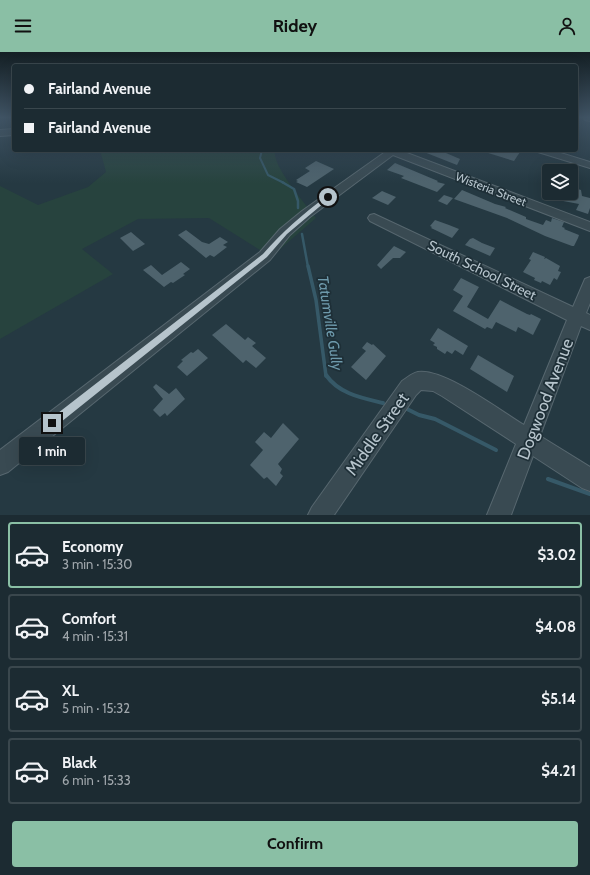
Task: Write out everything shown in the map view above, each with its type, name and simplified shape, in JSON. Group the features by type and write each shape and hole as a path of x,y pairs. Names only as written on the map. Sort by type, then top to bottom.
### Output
{"street":[{"path":"0,464 265,256 285,232 306,214 392,152"},
{"name":"Wisteria Street","path":"396,152 590,227"},
{"path":"548,152 590,165"},
{"name":"South School Street","path":"374,218 583,320"},
{"name":"Dogwood Avenue","path":"499,515 529,441 583,320 590,283"},
{"name":"Middle Street","path":"320,515 409,388 418,381 434,382 449,389 590,480"}],"green space":[{"path":"101,152 275,152 278,165 284,175 316,218 271,257 209,218 138,219 82,249 113,274 0,339 0,186 38,205 88,187 106,172"}],"building":[{"path":"424,152 444,152 460,159 457,165"},
{"path":"485,152 520,152 514,161"},
{"path":"316,161 334,169 307,187 296,182 298,181 296,180 310,171 305,168"},
{"path":"395,163 438,181 437,182 445,184 437,192 401,178 404,176 387,170"},
{"path":"578,189 581,190 582,196 590,198 590,208 588,214 576,210 579,204 558,200 578,200"},
{"path":"462,190 506,207 505,208 526,217 526,219 543,225 546,220 551,222 552,218 564,222 562,227 579,235 578,238 574,246 572,246 545,236 507,218 454,199"},
{"path":"382,191 396,197 388,205 372,198"},
{"path":"444,195 453,198 447,205 438,201"},
{"path":"435,220 459,229 452,238 431,228 432,227 430,226"},
{"path":"186,230 202,242 209,244 220,237 228,242 223,245 227,247 214,257 210,255 206,258 178,235"},
{"path":"131,232 145,244 133,251 120,238"},
{"path":"473,238 495,248 490,256 465,245 470,239"},
{"path":"394,246 406,252 400,258 393,258 381,269 377,265"},
{"path":"533,252 560,266 558,271 561,272 557,280 554,278 550,285 542,281 541,283 534,280 535,278 523,272 531,260 529,259"},
{"path":"181,262 190,269 183,274 185,275 164,287 143,270 151,265 162,275"},
{"path":"461,278 479,287 467,307 488,319 500,300 527,314 531,314 541,319 533,335 518,327 516,332 496,322 492,329 487,327 485,329 453,311 463,296 453,290"},
{"path":"226,324 245,340 248,337 256,343 252,346 266,358 256,368 246,360 243,363 212,335"},
{"path":"438,328 468,346 463,355 455,350 452,354 447,351 445,354 433,345 435,343 430,340"},
{"path":"367,342 372,345 373,344 386,356 366,380 351,367 366,351 362,348"},
{"path":"198,349 208,358 187,376 177,367 183,361 181,360 191,352 193,353"},
{"path":"478,355 514,376 507,392 470,369"},
{"path":"156,384 169,394 176,388 185,399 167,416 165,413 160,417 153,410 163,399 153,387"},
{"path":"283,423 299,439 278,464 282,469 280,473 283,476 276,486 267,477 264,479 250,465 263,450 255,442 264,432 271,438"}],"waterway":[{"name":"Tatumville Gully","path":"262,152 260,158 268,175 282,182"},
{"name":"Tatumville Gully","path":"282,182 294,189 298,201 298,208"},
{"name":"Tatumville Gully","path":"302,234 308,267"},
{"name":"Tatumville Gully","path":"308,266 316,300 326,376"},
{"name":"Tatumville Gully","path":"326,375 337,387 344,391 359,397 383,403"},
{"name":"Tatumville Gully","path":"407,409 419,415 435,419 496,450"},
{"name":"Tatumville Gully","path":"548,479 590,494"}],"route":[{"path":"52,423 265,256 285,232 328,197"}]}
